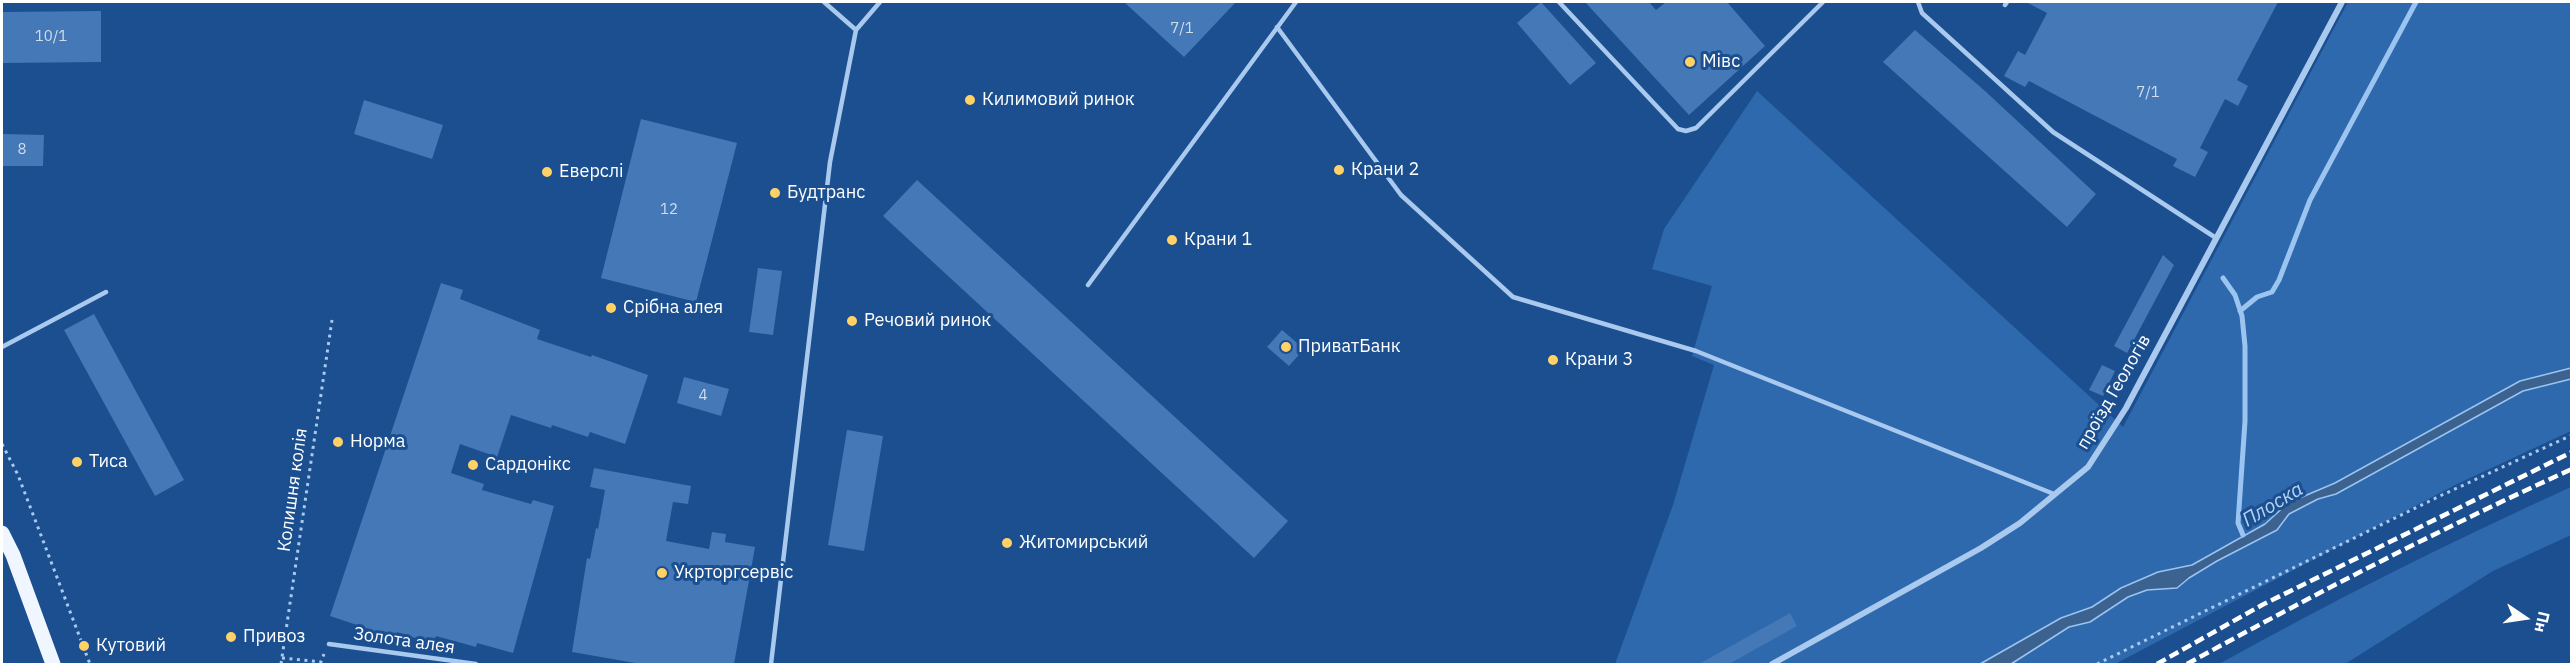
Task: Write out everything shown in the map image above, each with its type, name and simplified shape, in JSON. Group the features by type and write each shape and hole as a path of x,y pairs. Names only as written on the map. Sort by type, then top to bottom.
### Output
{"main road":[{"path":"2,533 13,555 53,664"}],"street":[{"name":"проїзд Геологів","path":"1772,664 1981,548 2020,523 2088,467 2126,408 2342,2"}],"lane":[{"path":"824,2 856,30"},
{"path":"771,664 830,162 856,30 880,2"},
{"path":"1088,285 1296,2"},
{"path":"1559,2 1678,129 1686,131 1696,128 1823,2"},
{"path":"1918,2 1922,13 2053,132 2216,238"},
{"path":"1277,27 1401,195 1514,297 1696,351 2054,494"},
{"path":"2,347 106,292"},
{"name":"Золота алея","path":"329,644 476,664"}],"path":[{"name":"Колишня колія","path":"281,664 332,320"},
{"path":"2097,664 2442,495 2571,435"},
{"path":"2,444 18,475 90,664"},
{"path":"281,658 321,662 329,644"}],"shaded area":[{"path":"2348,2 2571,2 2571,431 2457,484 2115,664 1615,664 1673,505 1714,365 1692,356 1712,286 1652,269 1664,229 1757,91 2123,427"},
{"path":"2571,368 2571,379 2523,391 2336,494 2318,499 2289,514 2277,530 2217,561 2177,588 2147,590 2128,597 2090,622 2069,627 2011,664 1980,664 2061,618 2092,607 2121,588 2158,572 2192,565 2265,524 2288,503 2335,483 2520,381"},
{"path":"2571,487 2571,535 2493,571 2345,664 2219,664 2394,572"}],"building":[{"path":"1124,2 1236,2 1184,57"},
{"path":"1541,2 1596,63 1570,85 1517,23"},
{"name":"Мівс","path":"1585,2 1649,2 1656,10 1666,2 1727,2 1765,46 1689,115"},
{"path":"2026,2 2278,2 2237,80 2248,86 2238,106 2225,99 2200,148 2208,152 2195,177 2173,166 2177,159 2029,81 2025,87 2004,76 2018,51 2025,55 2047,13"},
{"path":"101,11 101,62 2,63 2,12"},
{"path":"1915,30 2096,194 2067,227 1883,62"},
{"path":"364,100 443,125 432,159 354,134"},
{"path":"641,119 737,143 696,302 601,278"},
{"path":"2,134 44,135 43,166 2,166"},
{"path":"917,180 1288,521 1254,558 883,216"},
{"path":"2163,255 2174,265 2127,353 2114,346"},
{"path":"758,268 782,271 773,335 749,332"},
{"name":"Сардонікс","path":"441,283 463,290 460,299 540,330 537,339 648,375 625,444 590,432 588,437 511,415 497,457 460,444 451,473 484,484 482,490 531,504 533,500 554,506 513,653 477,643 476,647 436,636 433,644 397,632 396,638 330,616"},
{"path":"94,314 184,480 155,496 64,330"},
{"path":"1282,330 1304,349 1289,366 1267,347"},
{"path":"2102,365 2115,371 2103,396 2089,390"},
{"path":"684,377 729,389 721,416 677,403"},
{"path":"847,430 883,436 864,551 828,545"},
{"name":"Укрторгсервіс","path":"594,468 691,486 688,504 673,502 666,541 709,549 712,532 726,534 725,542 755,547 734,664 641,664 572,652 587,558 590,559 596,528 598,529 605,490 590,487"},
{"path":"1790,613 1797,626 1729,664 1699,664"}],"waterway":[{"path":"2240,311 2257,297 2272,292 2279,280 2310,200 2416,2"},
{"name":"Плоска","path":"2223,278 2235,295 2242,316 2245,346 2245,421 2238,523 2243,535"}],"railway":[{"path":"2157,664 2262,605 2572,452"},
{"path":"2187,664 2377,563 2572,469"}],"place":[{"name":"Мівс","path":"1690,62"},
{"name":"Килимовий ринок","path":"970,100"},
{"name":"Крани 2","path":"1339,170"},
{"name":"Еверслі","path":"547,172"},
{"name":"Будтранс","path":"775,193"},
{"name":"Крани 1","path":"1172,240"},
{"name":"Срібна алея","path":"611,308"},
{"name":"Речовий ринок","path":"852,321"},
{"name":"ПриватБанк","path":"1286,347"},
{"name":"Крани 3","path":"1553,360"},
{"name":"Норма","path":"338,442"},
{"name":"Тиса","path":"77,462"},
{"name":"Сардонікс","path":"473,465"},
{"name":"Житомирський","path":"1007,543"},
{"name":"Укрторгсервіс","path":"662,573"},
{"name":"Привоз","path":"231,637"},
{"name":"Кутовий","path":"84,646"}]}
